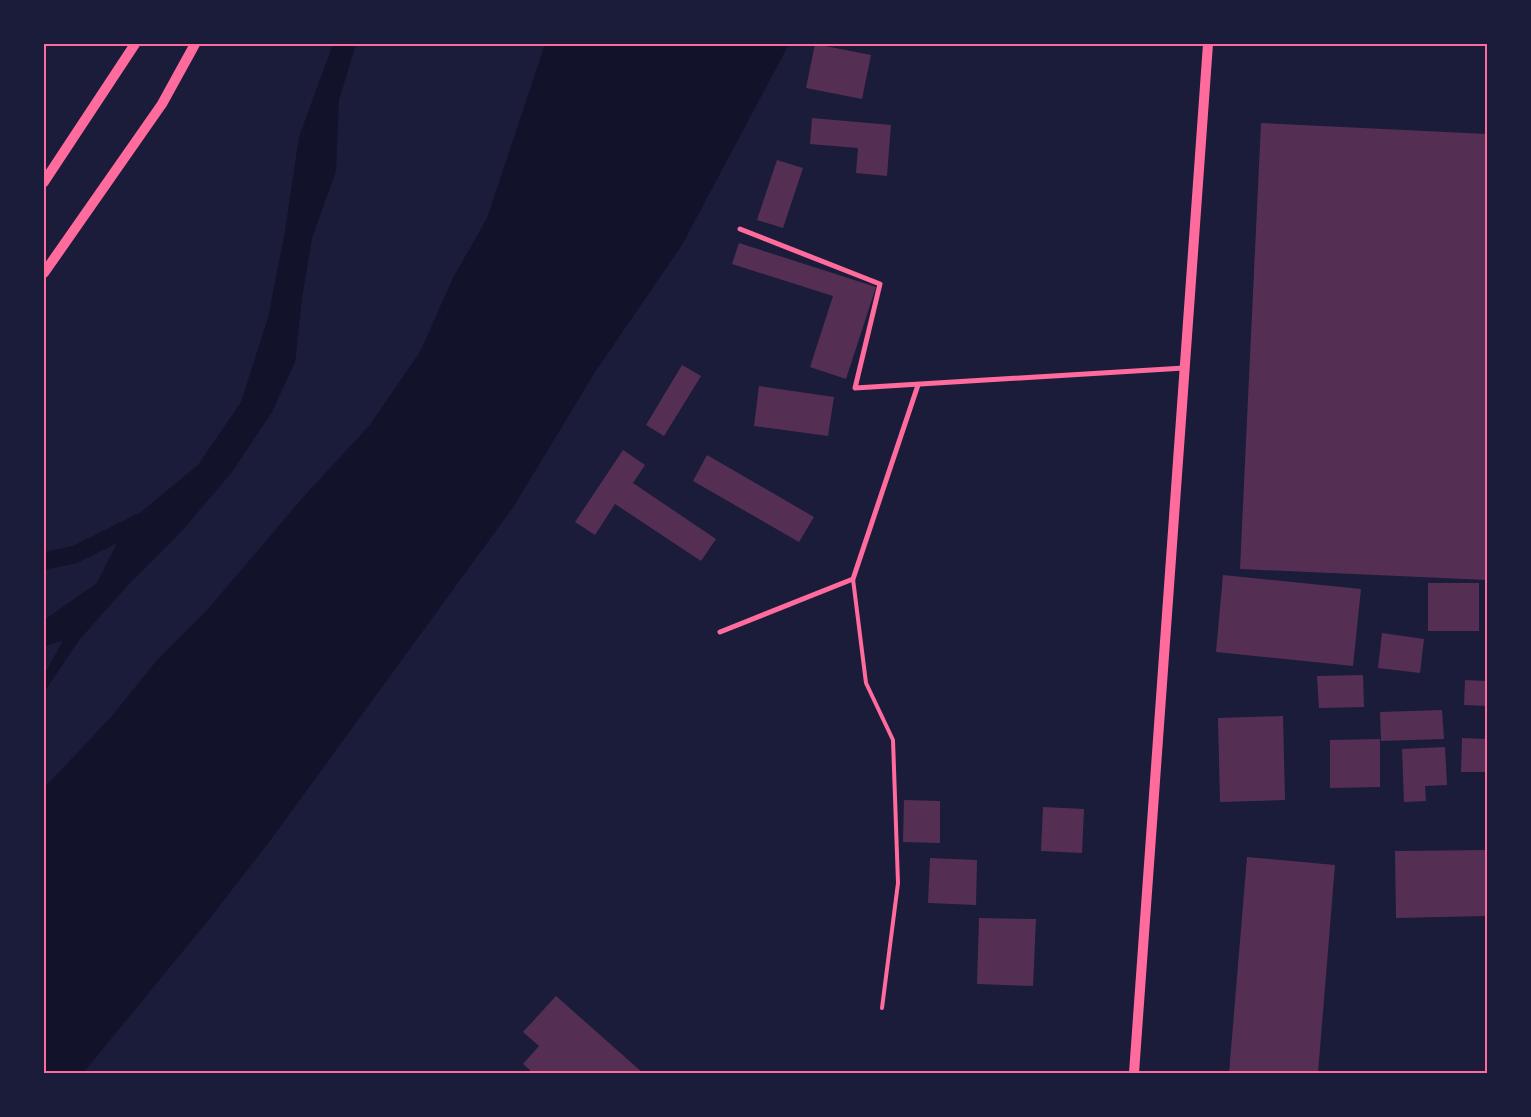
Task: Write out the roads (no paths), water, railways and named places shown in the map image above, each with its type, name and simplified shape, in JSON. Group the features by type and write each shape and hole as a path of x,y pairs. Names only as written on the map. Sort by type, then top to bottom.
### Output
{"main road":[{"path":"44,182 135,44"},
{"path":"44,273 162,104 196,44"},
{"path":"1134,1073 1208,44"}],"street":[{"path":"740,228 880,284 855,388 1185,368"},
{"path":"720,632 853,579 918,385"}],"lane":[{"path":"853,579 866,683 893,740 898,883 882,1008"}]}
